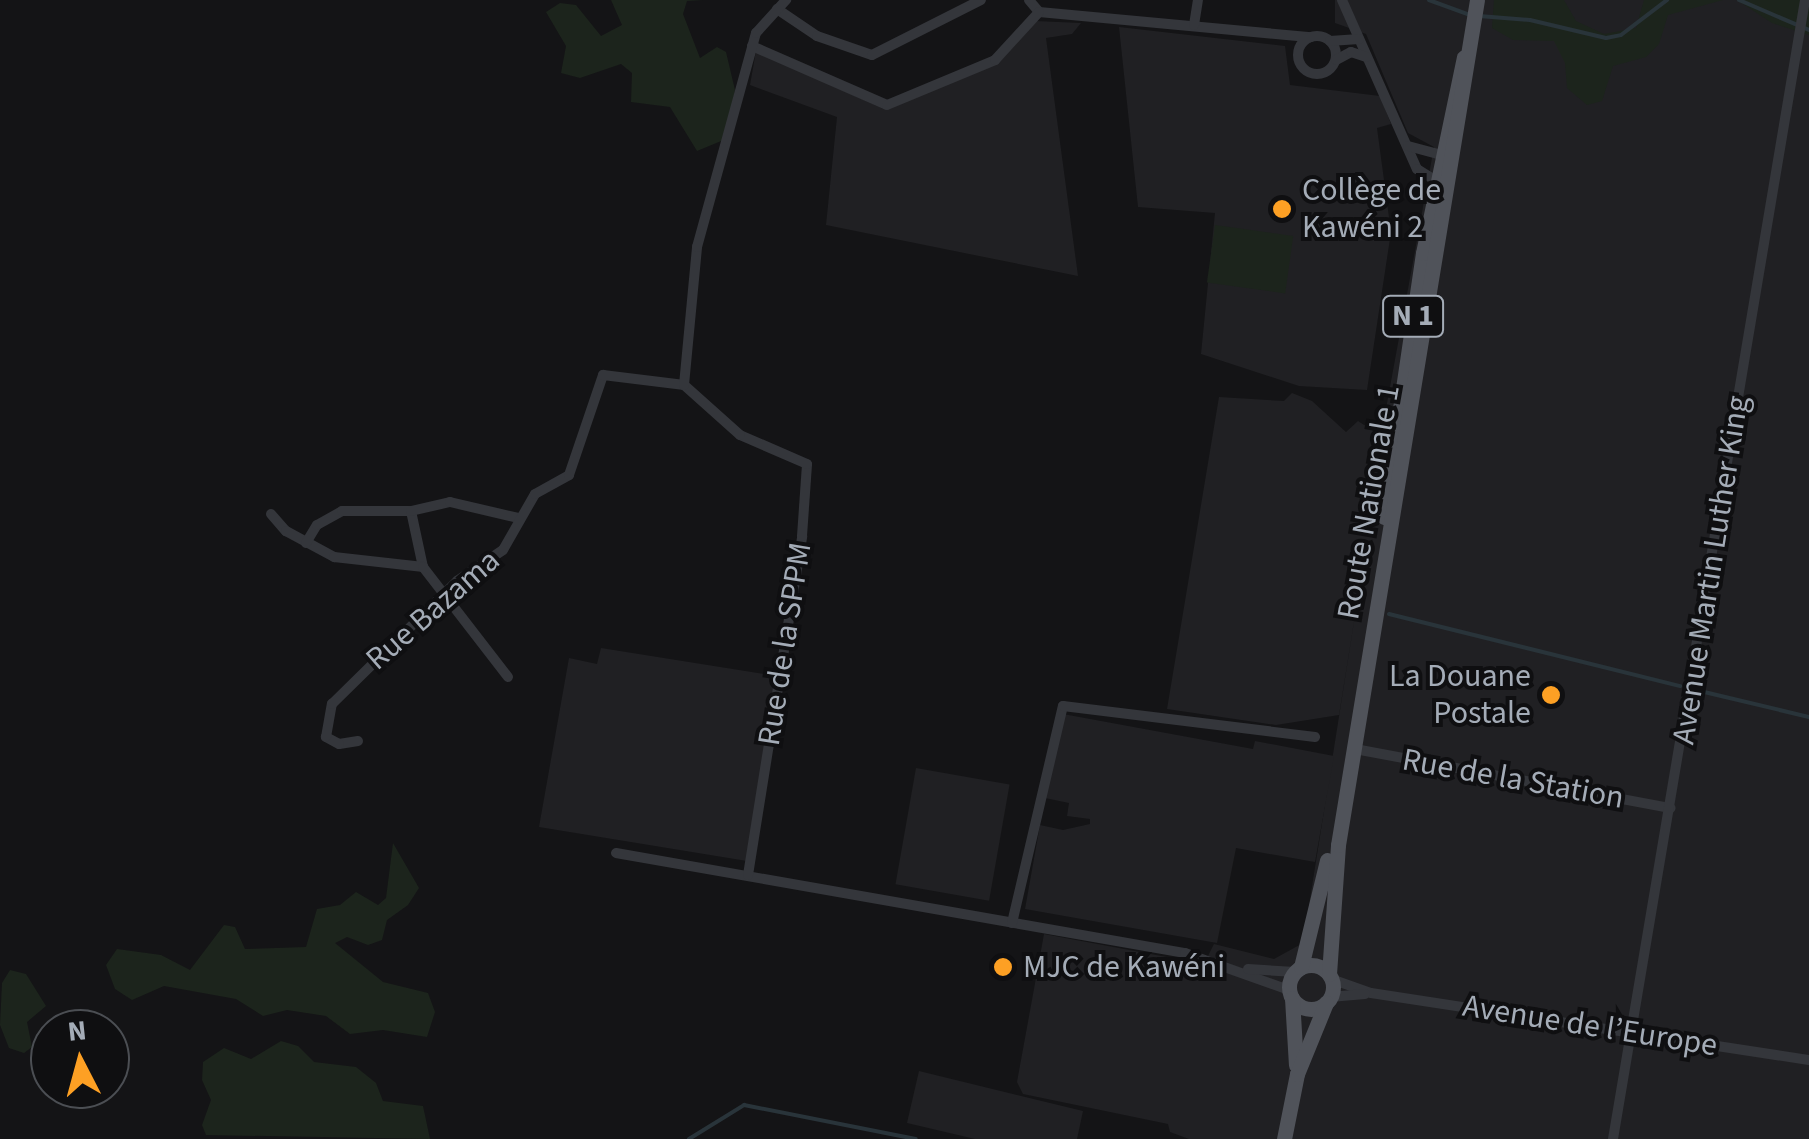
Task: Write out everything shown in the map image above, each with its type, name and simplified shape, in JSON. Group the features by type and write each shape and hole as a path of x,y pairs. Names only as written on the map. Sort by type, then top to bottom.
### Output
{"main road":[{"name":"Route Nationale 1","path":"1298,970 1312,939 1449,157 1457,74 1472,33 1477,1"},
{"name":"Route Nationale 1","path":"1330,976 1331,904 1444,184"},
{"path":"1284,1139 1296,1074 1328,1000 1330,976 1316,966 1298,970 1290,994 1296,1074"},
{"path":"1290,994 1306,1008 1328,1000"}],"street":[{"path":"684,386 697,247 752,46 786,0"},
{"path":"777,9 818,36 872,55 981,0"},
{"path":"1029,0 1040,12 1330,41 1359,39"},
{"path":"1194,25 1198,0"},
{"path":"1342,0 1417,169 1444,184"},
{"name":"Avenue Martin Luther King","path":"1613,1139 1805,0"},
{"path":"752,46 888,106 995,60 1040,12"},
{"path":"1288,34 1299,48 1300,66 1310,74 1323,74 1351,52 1366,57"},
{"path":"1299,48 1311,37"},
{"path":"1330,41 1336,60"},
{"path":"1408,146 1449,157"},
{"name":"Rue Bazama","path":"358,741 339,744 326,737 332,704 443,595 503,550 535,494 578,464 603,375 684,386"},
{"name":"Rue de la SPPM","path":"684,386 740,435 807,464 802,536 748,875"},
{"path":"306,543 317,526 342,512 411,510 450,502 518,518"},
{"path":"411,510 423,567 508,677"},
{"path":"271,514 306,543 334,557 423,567"},
{"path":"1012,923 1063,706 1316,738"},
{"name":"Rue de la Station","path":"1355,749 1671,808"},
{"path":"616,853 1242,968 1298,970"},
{"path":"1242,968 1290,994"},
{"name":"Avenue de l’Europe","path":"1330,976 1371,993 1809,1060"},
{"name":"Avenue de l’Europe","path":"1328,1000 1371,993"}],"shaded area":[{"path":"611,0 703,0 687,1 683,14 700,58 717,47 726,52 735,90 726,139 697,151 670,107 631,102 632,73 621,64 580,78 561,73 566,46 546,12 560,3 576,5 601,36 622,25"},
{"path":"1335,0 1809,0 1809,1139 1189,1139 1170,1132 1168,1124 1023,1094 1017,1082 1044,934 1204,964 1214,944 1274,959 1303,943 1358,597 1339,715 1276,725 1167,709 1219,397 1284,401 1292,393 1312,401 1346,432 1358,421 1381,436 1434,147 1408,133 1366,34 1335,23"},
{"path":"1494,0 1564,0 1576,21 1604,34 1636,28 1644,0 1723,0 1668,15 1659,44 1646,57 1613,66 1602,101 1587,105 1567,88 1565,63 1554,41 1513,40 1492,28"},
{"path":"1737,0 1801,0 1809,5 1809,35 1772,23"},
{"path":"1035,21 1081,23 1072,34 1046,38 1078,276 826,225 837,117 750,85 756,51 886,110 1000,61"},
{"name":"Collège de Kawéni 2","path":"1119,27 1285,46 1290,85 1380,96 1391,124 1377,128 1391,232 1367,390 1299,386 1201,354 1215,213 1138,207"},
{"path":"1215,225 1293,236 1285,293 1207,282"},
{"path":"601,648 776,676 747,861 539,827 569,658 597,664"},
{"path":"1063,714 1253,749 1255,741 1334,756 1315,862 1236,848 1217,943 1025,909 1040,825 1063,830 1090,824 1090,819 1067,816 1069,803 1045,798"},
{"path":"916,768 1010,784 989,901 896,884"},
{"path":"393,843 419,888 408,905 387,920 382,940 368,945 347,937 335,943 383,982 428,993 435,1012 427,1037 383,1030 350,1034 326,1016 287,1010 263,1016 236,999 164,986 132,1000 115,989 106,965 117,949 161,955 190,970 224,925 235,927 245,949 306,947 317,909 340,905 356,892 378,905 386,898"},
{"path":"10,970 26,974 46,1006 30,1009 30,1048 24,1053 9,1048 0,1025 2,983"},
{"path":"281,1041 298,1046 314,1062 356,1067 376,1083 383,1101 423,1106 430,1139 206,1135 202,1125 211,1100 202,1080 203,1062 224,1048 251,1059"},
{"path":"919,1071 1083,1111 1077,1139 975,1139 907,1123"}],"waterway":[{"path":"1429,0 1470,15"},
{"path":"1479,16 1530,20 1606,38 1621,35 1667,0"},
{"path":"1739,0 1809,30"},
{"path":"1389,614 1680,686"},
{"path":"1700,691 1809,717"},
{"path":"689,1139 744,1105 916,1139"}],"place":[{"name":"Collège de Kawéni 2","path":"1282,209"},
{"name":"La Douane Postale","path":"1551,695"},
{"name":"MJC de Kawéni","path":"1003,967"}]}
